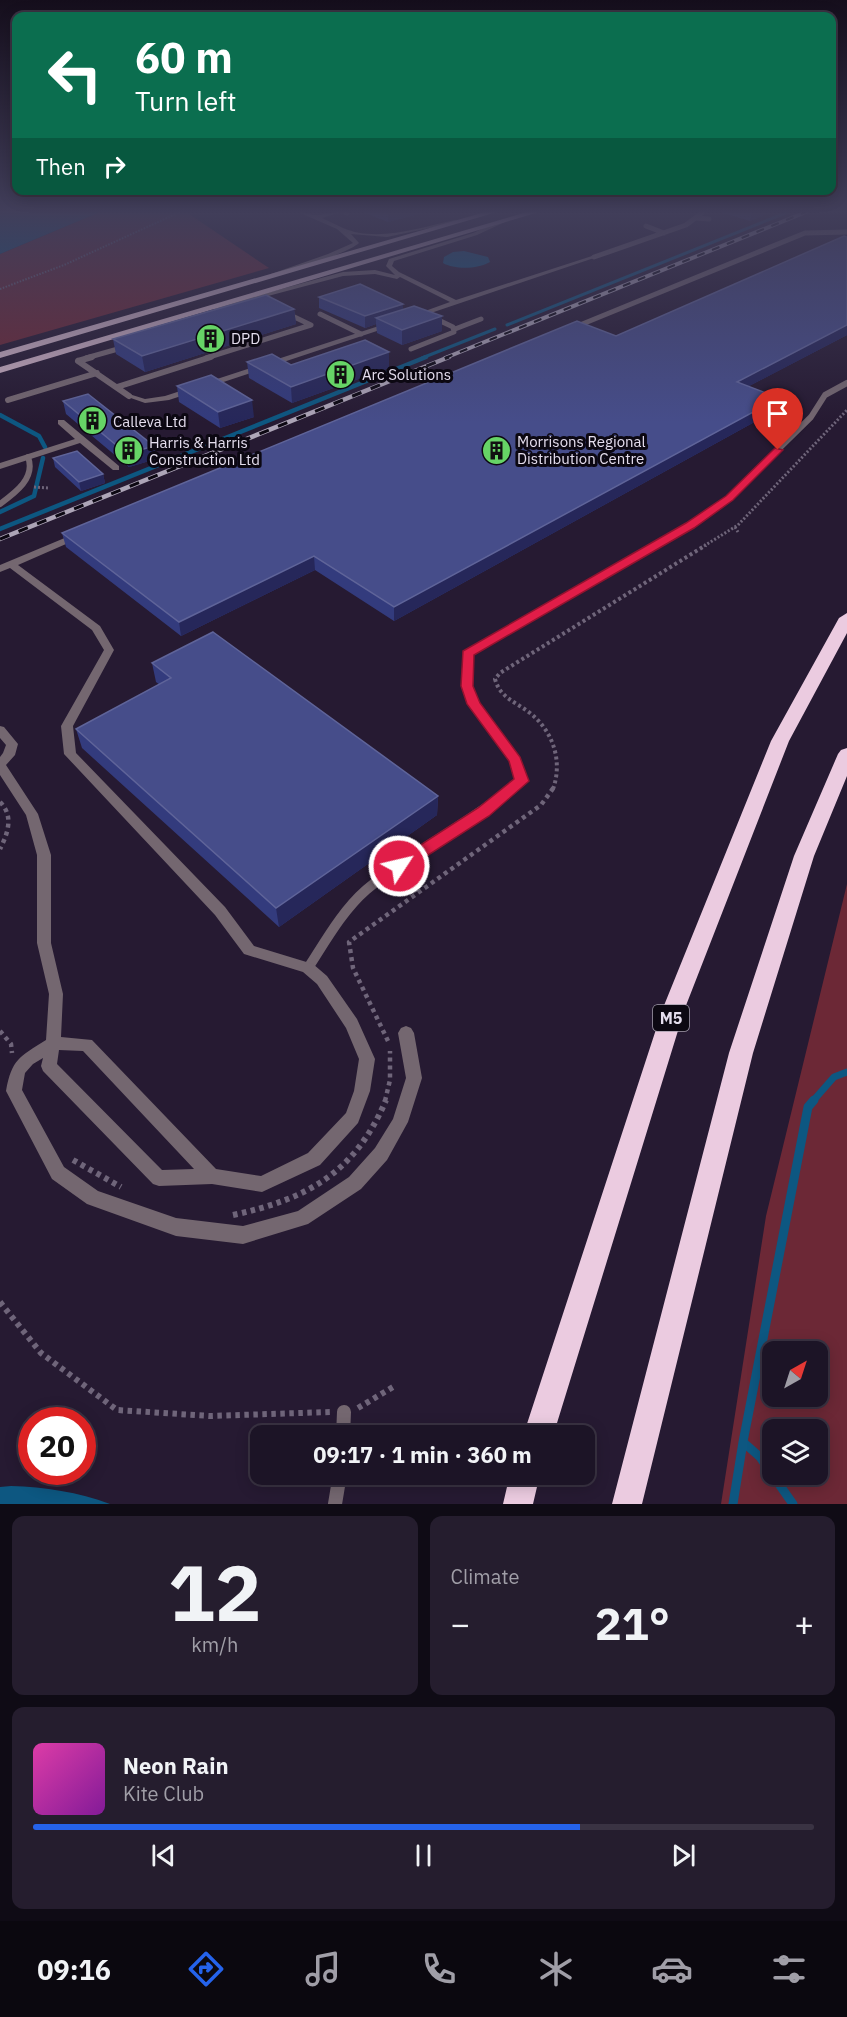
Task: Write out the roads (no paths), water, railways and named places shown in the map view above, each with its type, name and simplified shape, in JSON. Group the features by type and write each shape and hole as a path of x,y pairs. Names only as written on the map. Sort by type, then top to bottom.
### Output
{"highway":[{"name":"M5","path":"541,1425 674,1008 780,741 847,618"},
{"path":"627,1504 741,1053 804,856 847,754"},
{"path":"518,1504 522,1485"}],"main road":[{"path":"0,355 248,282"},
{"path":"0,370 296,282"}],"street":[{"path":"181,316 311,282"},
{"path":"414,282 456,302"},
{"path":"129,396 145,401 166,398 517,282"},
{"path":"61,422 116,468"},
{"path":"0,466 81,440"},
{"path":"5,567 86,532"},
{"path":"0,730 12,744 9,755 0,764 32,814 44,855 44,943 56,994 53,1043 48,1066 159,1178 212,1176 262,1184 314,1159 352,1118 362,1091 367,1059 352,1024 322,980 308,968 249,950 220,910 70,754 68,726 109,650 96,628 5,567"},
{"path":"0,781 14,787"},
{"path":"212,1176 87,1045 53,1043 28,1059 18,1070 14,1091 58,1173 93,1198 176,1227 243,1235 302,1218 355,1183 381,1154 400,1122 414,1078 406,1033"}],"lane":[{"path":"572,328 684,282"},
{"path":"117,387 311,326 280,309"},
{"path":"424,313 455,328"},
{"path":"320,314 361,334"},
{"path":"411,349 453,333 455,328 481,319"},
{"path":"129,396 78,361 134,344"},
{"path":"8,400 97,374"},
{"path":"308,968 338,922 365,891 417,853 483,812 522,781 515,760 474,704 467,686 467,654 690,525 729,498 811,417 825,395 847,383"},
{"path":"0,504 16,493 30,472 32,462 28,457"},
{"path":"343,1425 344,1412"},
{"path":"335,1504 338,1485"}],"water":[{"path":"0,1487 61,1491 110,1504 0,1504"}],"waterway":[{"path":"507,325 613,282"},
{"path":"422,358 495,329"},
{"path":"0,529 426,357"},
{"path":"0,415 39,436 45,447"},
{"path":"0,512 34,496 43,458"},
{"path":"813,1101 834,1077 847,1072"},
{"path":"743,1442 808,1107 814,1100"},
{"path":"733,1504 743,1442"},
{"path":"743,1442 760,1457 793,1504"}],"railway":[{"path":"445,358 632,282"},
{"path":"0,539 449,357"}],"place":[{"name":"DPD","path":"210,338"},
{"name":"Arc Solutions","path":"341,374"},
{"name":"Calleva Ltd","path":"92,421"},
{"name":"Morrisons Regional Distribution Centre","path":"496,450"},
{"name":"Harris & Harris Construction Ltd","path":"128,451"}]}
